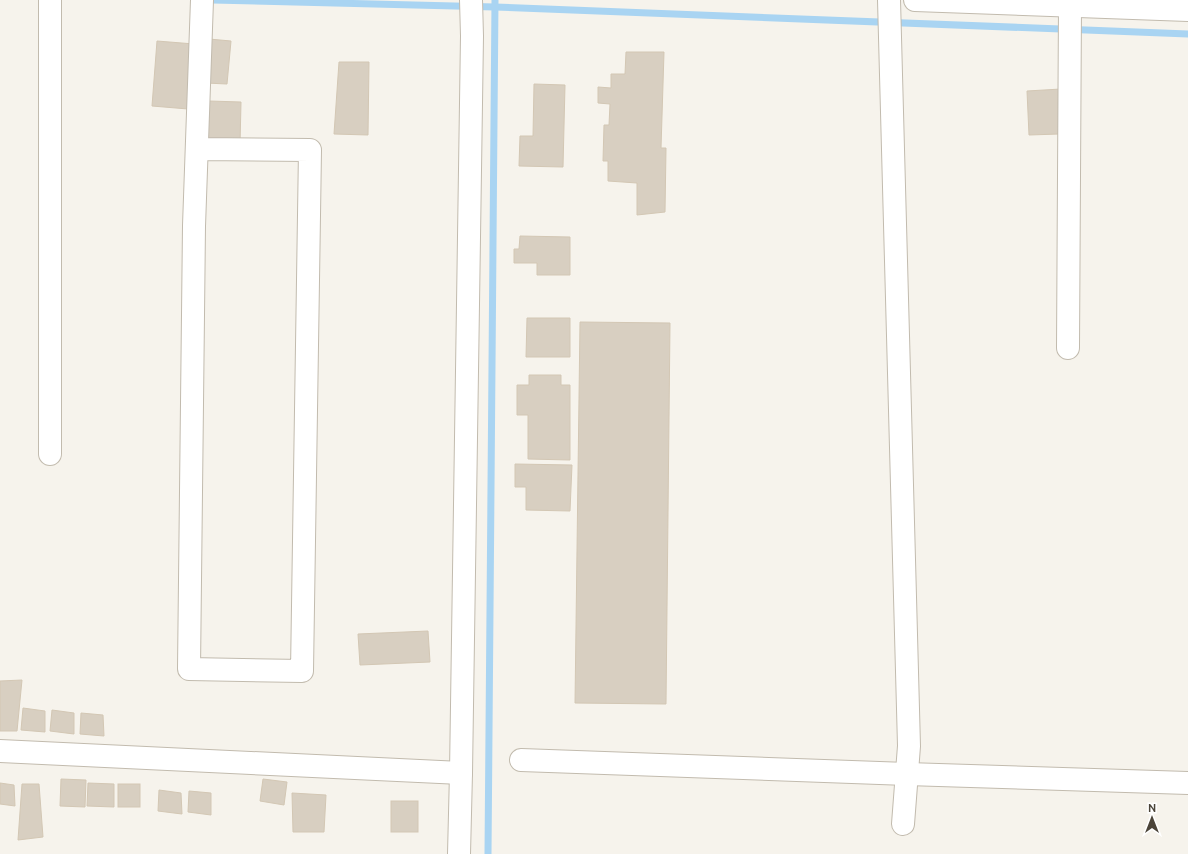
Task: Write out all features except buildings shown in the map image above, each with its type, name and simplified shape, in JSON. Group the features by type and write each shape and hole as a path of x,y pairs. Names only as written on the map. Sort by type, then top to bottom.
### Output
{"street":[{"path":"50,0 50,454"},
{"path":"197,150 310,150 302,671 190,669 194,226 202,0"},
{"path":"915,0 1010,2 1070,15 1124,4 1188,10"},
{"path":"459,854 462,773 472,36 471,2"},
{"path":"889,3 909,746 903,824"},
{"path":"1068,348 1070,15"},
{"path":"0,751 462,773"},
{"path":"521,760 1188,783"}],"waterway":[{"path":"212,0 495,7 1188,34"},
{"path":"488,854 495,0"}]}
